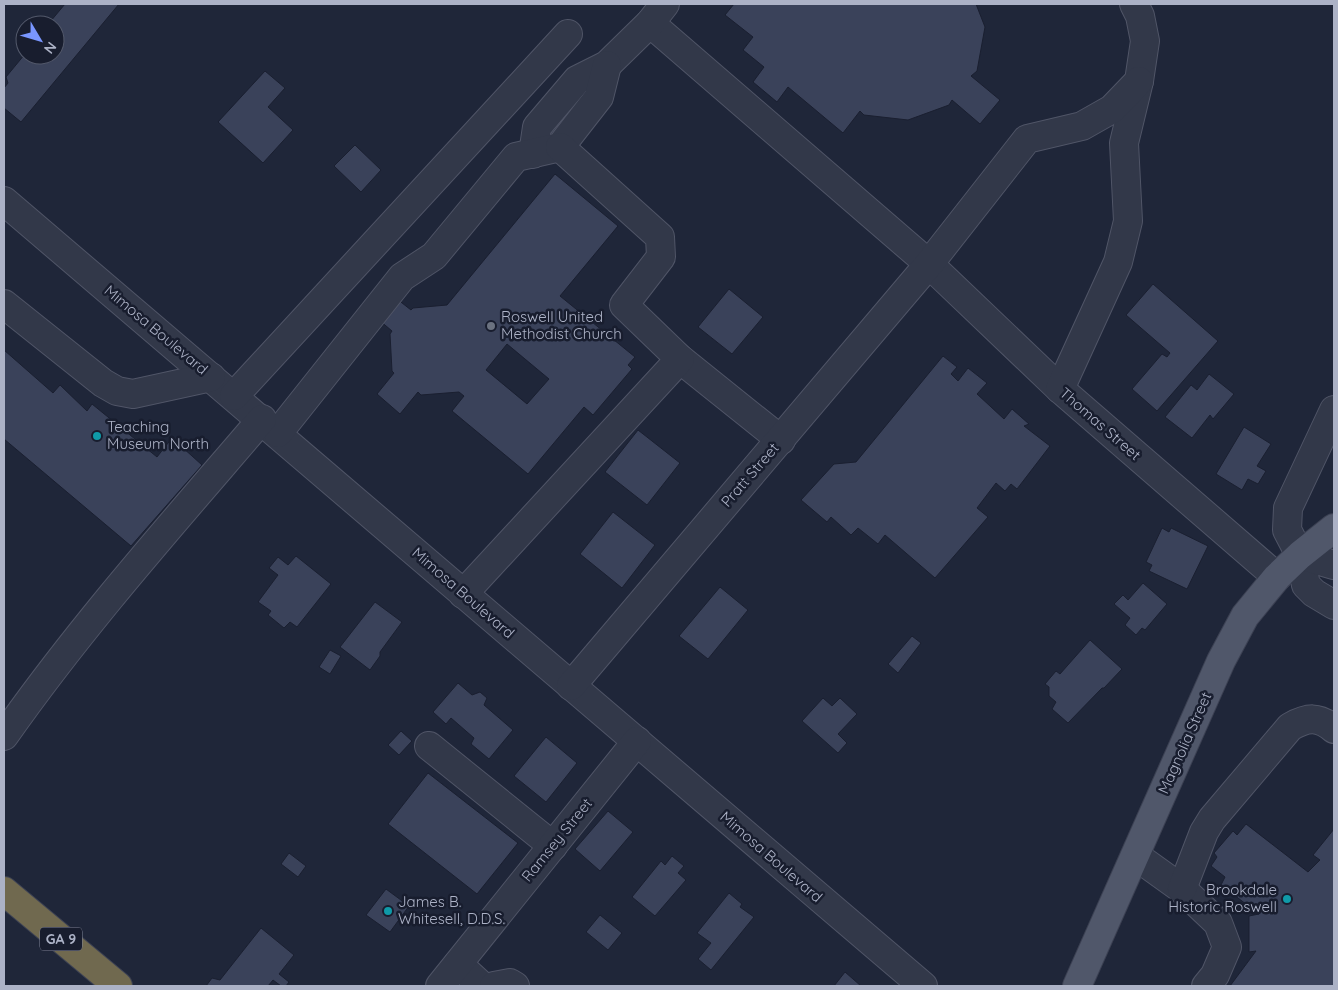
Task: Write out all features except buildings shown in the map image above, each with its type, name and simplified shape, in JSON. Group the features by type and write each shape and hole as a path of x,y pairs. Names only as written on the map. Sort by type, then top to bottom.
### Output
{"highway":[{"name":"GA 9","path":"4,891 118,986"}],"main road":[{"name":"Magnolia Street","path":"1077,984 1136,856 1220,661 1245,616 1277,577 1334,528"}],"street":[{"path":"1060,389 1118,262 1128,222 1124,143 1139,81 1145,41 1140,16 1134,4"},
{"path":"533,154 537,128 577,80 607,65 657,13"},
{"name":"Thomas Street","path":"657,13 929,264 1060,389 1277,577"},
{"path":"234,396 568,34"},
{"path":"4,736 38,688 104,604 270,426 402,276 434,256 516,157 560,148 598,97 607,65"},
{"name":"Pratt Street","path":"571,686 929,264 1027,139 1082,126 1112,109 1139,81"},
{"path":"560,148 660,237 661,257 624,305 680,359 781,440"},
{"name":"Mimosa Boulevard","path":"4,201 270,426 463,594 922,986"},
{"path":"4,304 103,384 117,391 133,394 211,377"},
{"path":"463,594 680,359"},
{"path":"1334,410 1288,508 1287,530 1300,556 1306,584 1314,593 1334,605"},
{"path":"1300,556 1334,565"},
{"path":"1182,888 1204,832 1212,820 1290,727 1312,718 1325,722 1334,729"},
{"name":"Ramsey Street","path":"440,986 637,742"},
{"path":"428,746 553,846"},
{"path":"1136,856 1182,888 1218,923 1227,947 1215,975 1206,986"},
{"path":"458,964 482,986"},
{"path":"494,986 510,983 515,986"}],"place":[{"name":"Roswell United Methodist Church","path":"491,326"},
{"name":"Teaching Museum North","path":"97,436"},
{"name":"Brookdale Historic Roswell","path":"1287,899"},
{"name":"James B. Whitesell, D.D.S.","path":"388,911"}]}
